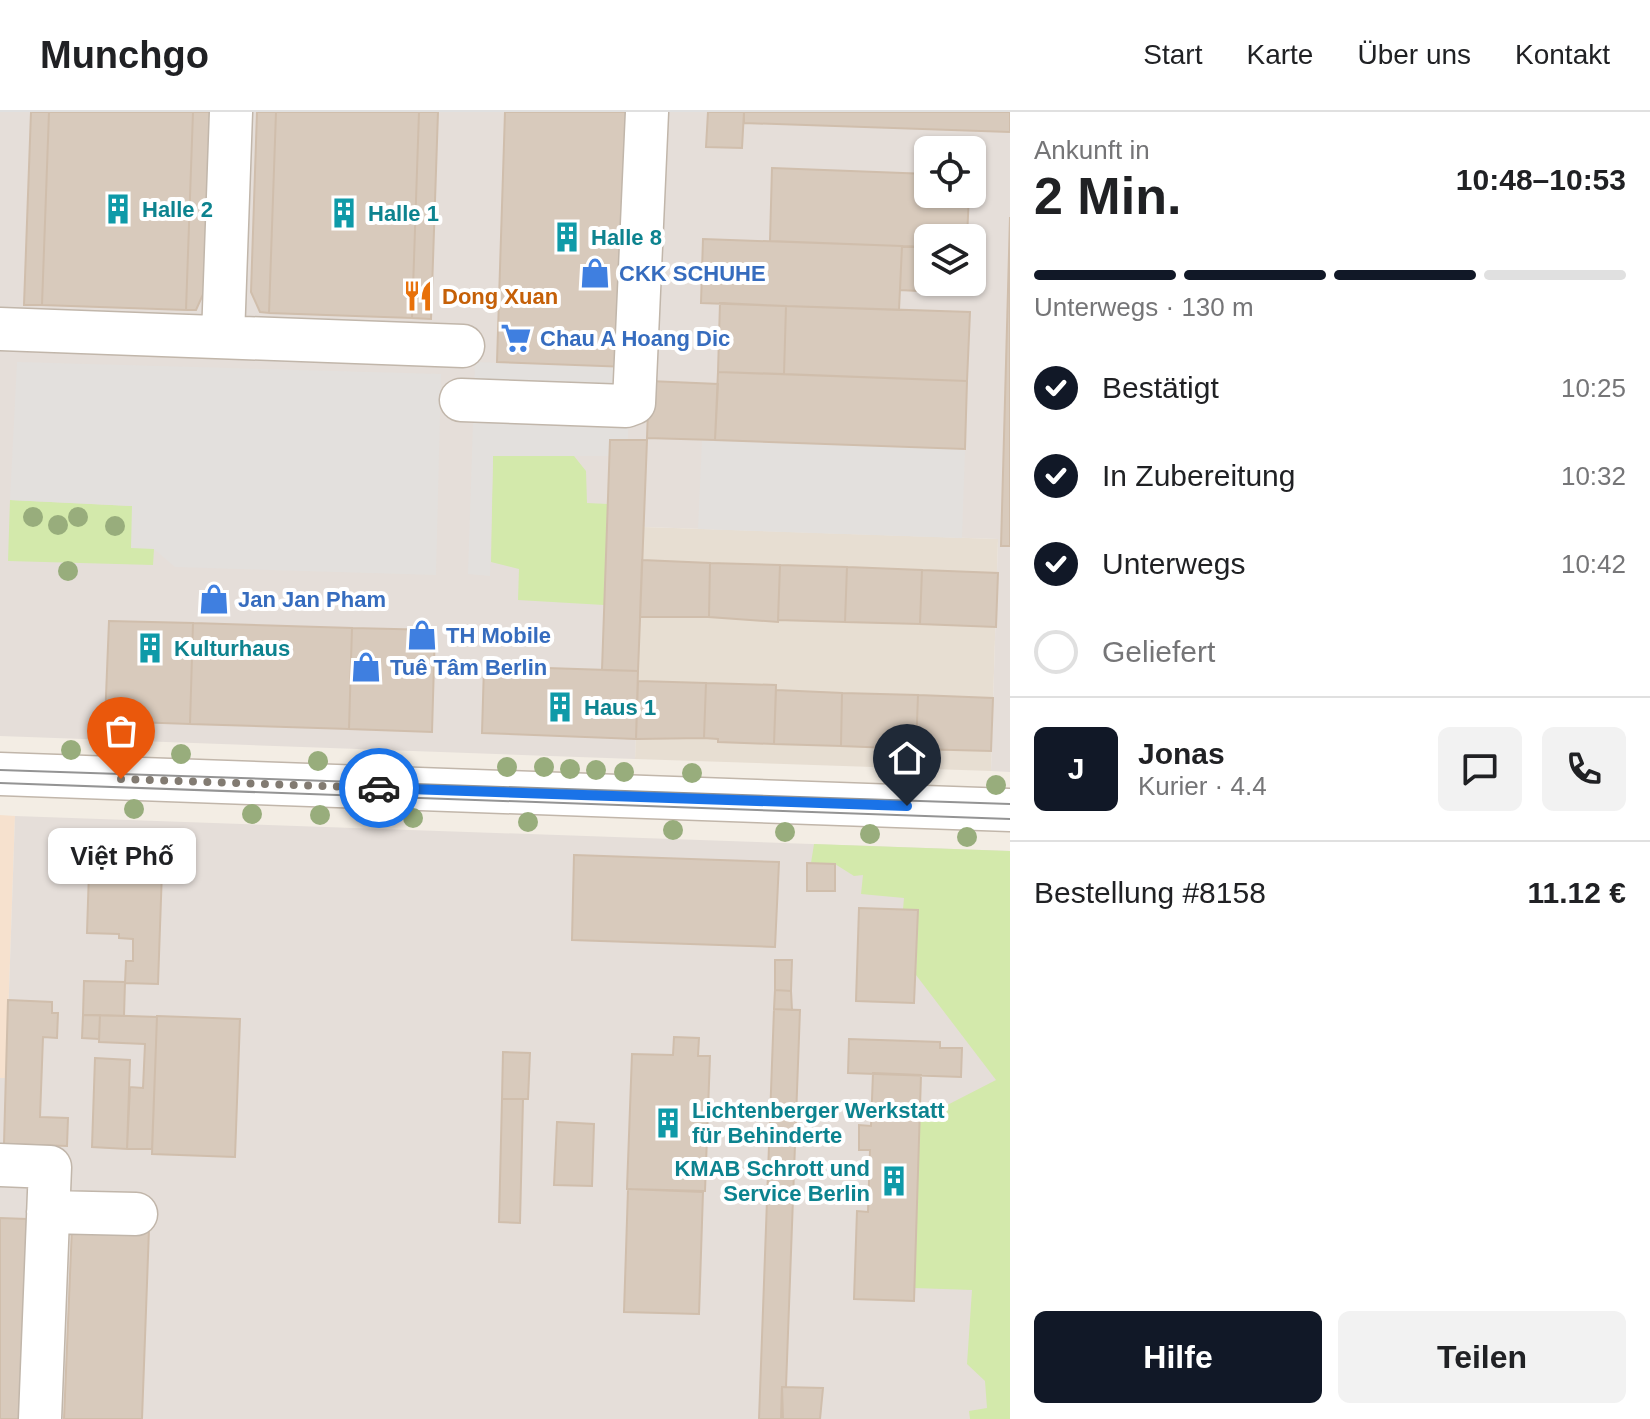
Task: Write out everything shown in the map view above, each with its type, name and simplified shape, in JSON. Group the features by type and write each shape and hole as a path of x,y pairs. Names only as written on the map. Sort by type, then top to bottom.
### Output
{"street":[{"path":"223,337 231,112"},
{"path":"461,400 626,406 634,403 637,396 647,112"},
{"path":"0,329 463,346"},
{"path":"0,774 1010,810"},
{"path":"0,1165 50,1167 40,1419"},
{"path":"48,1212 136,1214"}],"shaded area":[{"path":"0,112 1010,112 1010,772 991,771 998,539 644,527 635,759 0,736"},
{"path":"17,362 441,374 436,575 175,567 154,549 131,548 132,506 10,500"},
{"path":"475,362 628,367 628,440 610,440 609,456 493,456 490,576 468,574"},
{"path":"702,440 965,449 962,538 698,529"},
{"path":"643,527 998,539 991,771 635,759"},
{"path":"0,815 15,816 6,1078 0,1078"},
{"path":"15,816 1010,851 1010,1419 0,1419 0,1078 6,1078"}],"green space":[{"path":"493,456 574,456 586,471 587,503 608,504 604,605 518,600 519,569 491,562"},
{"path":"10,500 132,506 154,549 153,565 8,561"},
{"path":"814,844 1010,851 1010,1419 970,1419 969,1411 987,1408 985,1381 967,1364 972,1290 914,1288 920,1119 996,1080 916,975 918,910 903,909 904,898 861,894 863,875 854,876 835,864 811,863"}],"building":[{"path":"31,112 49,112 42,305 24,305"},
{"name":"Halle 2","path":"49,112 193,112 186,310 42,305"},
{"path":"193,112 212,112 205,290 196,310 186,310"},
{"path":"257,112 276,112 269,313 260,312 251,292"},
{"name":"Halle 1","path":"276,112 419,112 412,318 269,313"},
{"path":"419,112 438,112 431,319 412,318"},
{"name":"Halle 8","path":"505,112 636,112 628,367 497,362"},
{"path":"708,112 744,112 742,148 706,147"},
{"path":"744,112 1010,112 1010,132 744,123"},
{"path":"772,168 914,173 914,208 968,208 968,224 914,224 914,246 770,241"},
{"path":"1010,217 1010,546 1001,546"},
{"path":"703,239 902,246 899,310 701,303"},
{"path":"902,246 914,246 914,291 900,290"},
{"path":"720,303 786,306 784,374 718,372"},
{"path":"786,306 970,312 967,381 784,374"},
{"path":"718,372 967,381 965,449 715,440"},
{"path":"649,381 718,384 715,440 647,438"},
{"path":"610,440 647,440 638,671 602,670"},
{"path":"642,560 710,563 709,617 640,617"},
{"path":"710,563 780,565 778,622 709,617"},
{"path":"780,565 847,567 845,622 778,620"},
{"path":"847,567 922,570 920,624 845,622"},
{"path":"922,570 998,573 996,627 920,624"},
{"name":"Kulturhaus","path":"109,621 193,623 190,724 105,721"},
{"path":"193,623 352,628 349,729 190,724"},
{"name":"Kulturhaus","path":"352,628 435,630 432,732 349,729"},
{"name":"Haus 1","path":"484,666 638,671 636,739 482,733"},
{"path":"638,681 706,683 704,738 636,739"},
{"path":"706,683 776,685 774,744 718,742 718,739 704,738"},
{"path":"776,690 842,693 841,746 774,744"},
{"path":"842,693 918,695 916,749 841,746"},
{"path":"918,695 993,698 991,751 916,749"},
{"path":"90,840 163,842 158,984 125,983 126,961 133,961 133,939 119,938 119,934 87,933"},
{"path":"574,855 779,862 775,947 572,940"},
{"path":"807,863 835,864 835,891 807,891"},
{"path":"859,908 918,910 914,1003 856,1001"},
{"path":"775,960 792,960 791,991 775,990"},
{"path":"84,981 125,982 124,1016 83,1015"},
{"path":"775,990 791,991 792,1010 774,1009"},
{"path":"8,1000 52,1002 52,1013 58,1013 57,1038 43,1037 40,1117 68,1118 67,1146 4,1144"},
{"path":"774,1009 800,1010 783,1419 759,1419"},
{"path":"83,1015 100,1015 99,1039 82,1038"},
{"path":"100,1015 157,1017 152,1149 127,1149 130,1087 143,1088 145,1044 99,1042"},
{"path":"157,1016 240,1019 235,1157 152,1154"},
{"name":"Lichtenberger Werkstatt für Behinderte","path":"674,1037 699,1038 698,1056 710,1056 705,1191 627,1189 632,1054 673,1055"},
{"path":"849,1039 940,1042 940,1048 962,1048 961,1077 848,1073"},
{"path":"503,1052 530,1053 528,1099 502,1099"},
{"path":"95,1058 130,1060 127,1149 92,1147"},
{"name":"KMAB Schrott und Service Berlin","path":"873,1073 921,1075 914,1301 854,1299 857,1211 868,1212 870,1150 859,1150 859,1125 871,1126"},
{"path":"502,1099 523,1099 520,1223 499,1222"},
{"path":"557,1122 594,1124 592,1186 554,1185"},
{"path":"628,1189 703,1192 699,1314 624,1312"},
{"path":"0,1218 27,1219 20,1419 0,1419"},
{"path":"72,1227 149,1229 142,1419 64,1419"},
{"path":"782,1387 823,1388 820,1419 781,1419"}],"tram line":[{"path":"0,770 1010,804"},
{"path":"0,783 1010,819"}],"way so far":[{"path":"121,779 379,788"}],"place":[{"name":"Halle 2","path":"118,209"},
{"name":"Halle 1","path":"344,213"},
{"name":"Halle 8","path":"567,237"},
{"name":"CKK SCHUHE","path":"595,273"},
{"name":"Dong Xuan","path":"418,296"},
{"name":"Chau A Hoang Dic","path":"516,338"},
{"name":"Jan Jan Pham","path":"214,599"},
{"name":"TH Mobile","path":"422,635"},
{"name":"Kulturhaus","path":"150,648"},
{"name":"Tuê Tâm Berlin","path":"366,667"},
{"name":"Haus 1","path":"560,707"},
{"name":"Việt Phố","path":"121,779"},
{"name":"Lichtenberger Werkstatt für Behinderte","path":"668,1123"},
{"name":"KMAB Schrott und Service Berlin","path":"894,1181"}],"route":[{"path":"379,788 907,806"}]}
